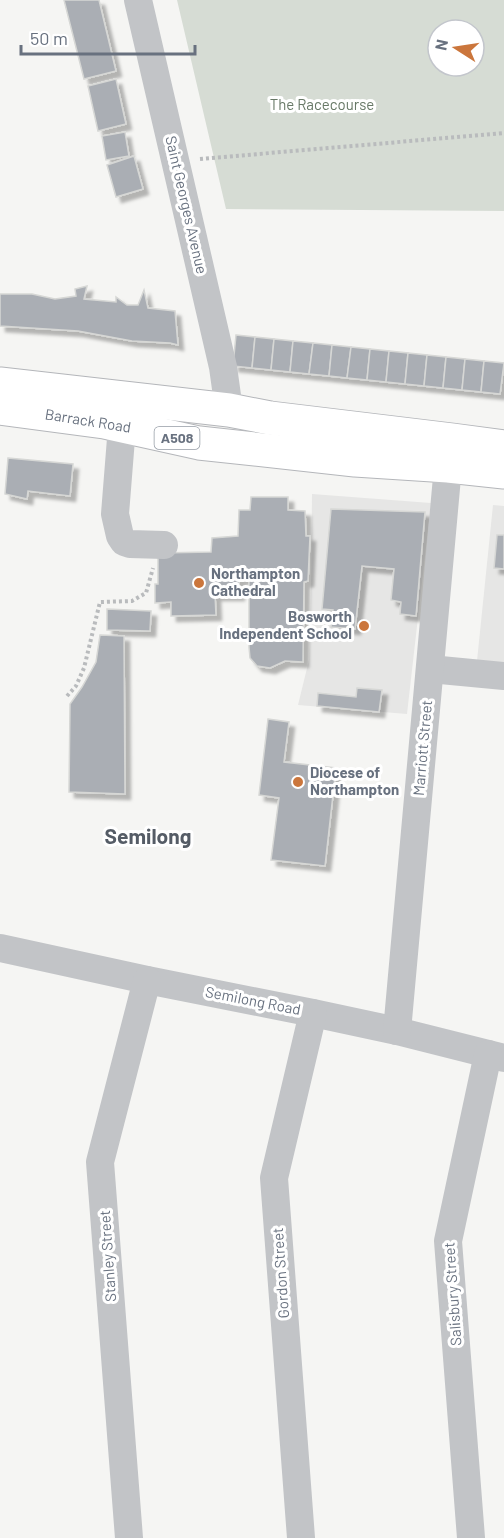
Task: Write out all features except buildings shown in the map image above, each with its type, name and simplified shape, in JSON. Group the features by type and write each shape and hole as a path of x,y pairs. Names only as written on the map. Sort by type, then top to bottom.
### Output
{"highway":[{"name":"Barrack Road","path":"0,384 229,410 270,418 504,447"},
{"name":"Barrack Road","path":"0,408 104,422 199,443 355,460 504,472"},
{"path":"229,410 239,424 263,435 339,444 355,460"}],"street":[{"name":"Saint Georges Avenue","path":"138,0 223,367 229,410"},
{"path":"122,426 116,514 120,536 124,542 130,544 160,545"},
{"name":"Marriott Street","path":"397,1030 448,466"},
{"path":"430,669 504,676"},
{"name":"Semilong Road","path":"0,948 397,1030 496,1056"},
{"name":"Stanley Street","path":"129,1538 100,1162 147,980"},
{"name":"Gordon Street","path":"301,1538 274,1178 314,1012"},
{"name":"Salisbury Street","path":"471,1538 448,1241 496,1056"}],"path":[{"path":"196,159 504,134"},
{"path":"68,696 76,686 84,668 99,602 132,601 146,593 160,545"}],"shaded area":[{"name":"Bosworth Independent School","path":"312,494 431,503 407,714 298,705 309,660"},
{"path":"493,505 504,506 504,663 477,661"}],"green space":[{"name":"The Racecourse","path":"177,0 504,0 504,211 226,209"}],"place":[{"name":"Northampton Cathedral","path":"199,583"},
{"name":"Bosworth Independent School","path":"364,626"},
{"name":"Diocese of Northampton","path":"298,782"}],"district":[{"name":"Semilong","path":"148,837"}]}
